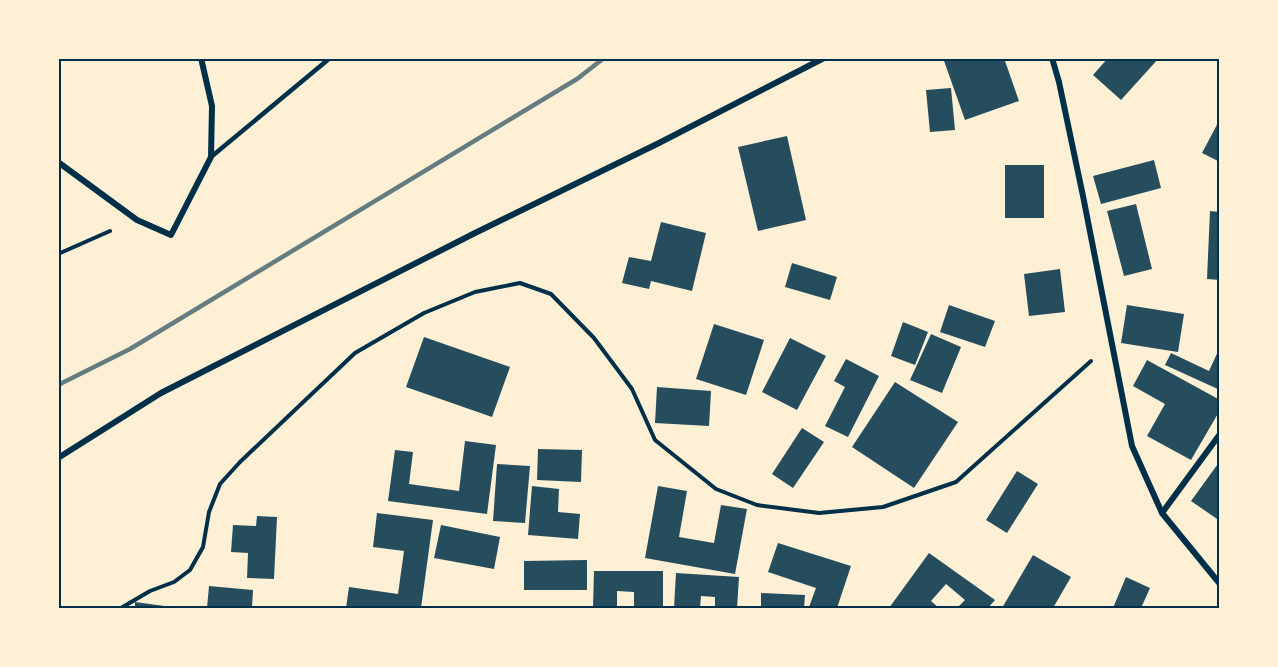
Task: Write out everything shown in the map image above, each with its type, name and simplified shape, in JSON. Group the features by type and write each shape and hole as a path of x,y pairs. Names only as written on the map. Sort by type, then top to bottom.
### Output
{"street":[{"path":"58,162 138,220 171,235 211,157 212,106 201,58"},
{"path":"58,459 161,393 475,232 660,143 824,58"},
{"path":"1052,58 1064,105 1132,446 1162,513 1220,584"},
{"path":"1162,513 1220,434"}],"lane":[{"path":"211,157 330,58"}],"path":[{"path":"58,254 138,220"},
{"path":"121,609 150,591 174,582 190,570 203,547 209,512 220,484 240,462 355,353 424,313 475,292 520,283 551,294 594,338 632,389 655,440 716,489 757,505 819,513 883,507 956,482 1112,343"}],"building":[{"path":"943,58 1004,58 1019,101 965,120"},
{"path":"1108,58 1159,58 1121,100 1093,75"},
{"path":"951,88 955,130 930,132 926,90"},
{"path":"1220,119 1220,162 1202,153"},
{"path":"787,136 806,220 758,231 738,147"},
{"path":"1154,160 1161,188 1101,204 1093,176"},
{"path":"1005,165 1044,165 1044,218 1005,218"},
{"path":"1136,204 1152,269 1124,276 1107,211"},
{"path":"1210,211 1220,212 1220,280 1207,279"},
{"path":"661,222 706,233 692,291 651,281 649,289 622,283 629,257 651,261"},
{"path":"792,263 837,277 830,300 785,287"},
{"path":"1060,269 1065,312 1029,316 1024,274"},
{"path":"949,305 995,321 985,347 940,332"},
{"path":"1127,305 1184,314 1178,352 1121,343"},
{"path":"903,322 928,332 915,365 891,356"},
{"path":"714,324 764,340 746,395 696,379"},
{"path":"931,334 961,347 942,393 910,380"},
{"path":"424,337 510,367 492,417 406,387"},
{"path":"790,338 826,356 797,410 762,392"},
{"path":"1220,347 1220,390 1165,365 1171,353 1209,371"},
{"path":"846,359 879,376 848,437 825,426 845,387 834,381"},
{"path":"1147,360 1220,400 1220,410 1191,460 1147,436 1165,404 1133,386"},
{"path":"895,382 958,422 914,488 852,447"},
{"path":"657,387 711,391 709,426 655,423"},
{"path":"802,428 824,442 793,488 772,474"},
{"path":"465,441 496,445 487,514 388,501 395,450 413,452 409,484 459,491"},
{"path":"538,449 582,450 581,482 537,480"},
{"path":"1220,461 1220,521 1191,501"},
{"path":"497,464 530,466 525,523 493,521"},
{"path":"1017,471 1038,484 1007,533 986,520"},
{"path":"532,486 559,489 558,512 580,514 578,539 528,535"},
{"path":"658,486 687,491 679,537 714,543 721,505 747,509 735,574 645,558"},
{"path":"377,513 433,520 421,608 346,608 349,587 398,594 404,551 373,547"},
{"path":"257,516 277,517 274,579 247,578 248,553 231,552 233,525 256,526"},
{"path":"441,525 500,537 494,569 434,558"},
{"path":"778,543 851,566 837,608 809,607 816,588 768,572"},
{"path":"929,553 995,600 988,608 957,608 965,600 946,584 931,601 939,608 889,608"},
{"path":"1033,555 1071,577 1053,608 1002,608"},
{"path":"587,560 587,590 524,590 524,561"},
{"path":"594,571 663,571 663,608 634,608 634,592 617,591 617,608 593,608"},
{"path":"676,573 739,577 737,608 715,608 715,597 701,596 700,608 674,608"},
{"path":"1126,577 1150,588 1141,608 1113,608"},
{"path":"209,586 253,590 252,608 207,608"},
{"path":"761,593 805,595 804,608 761,608"},
{"path":"135,602 172,607 135,608"}],"railway":[{"path":"58,385 130,349 577,79 604,58"}]}
